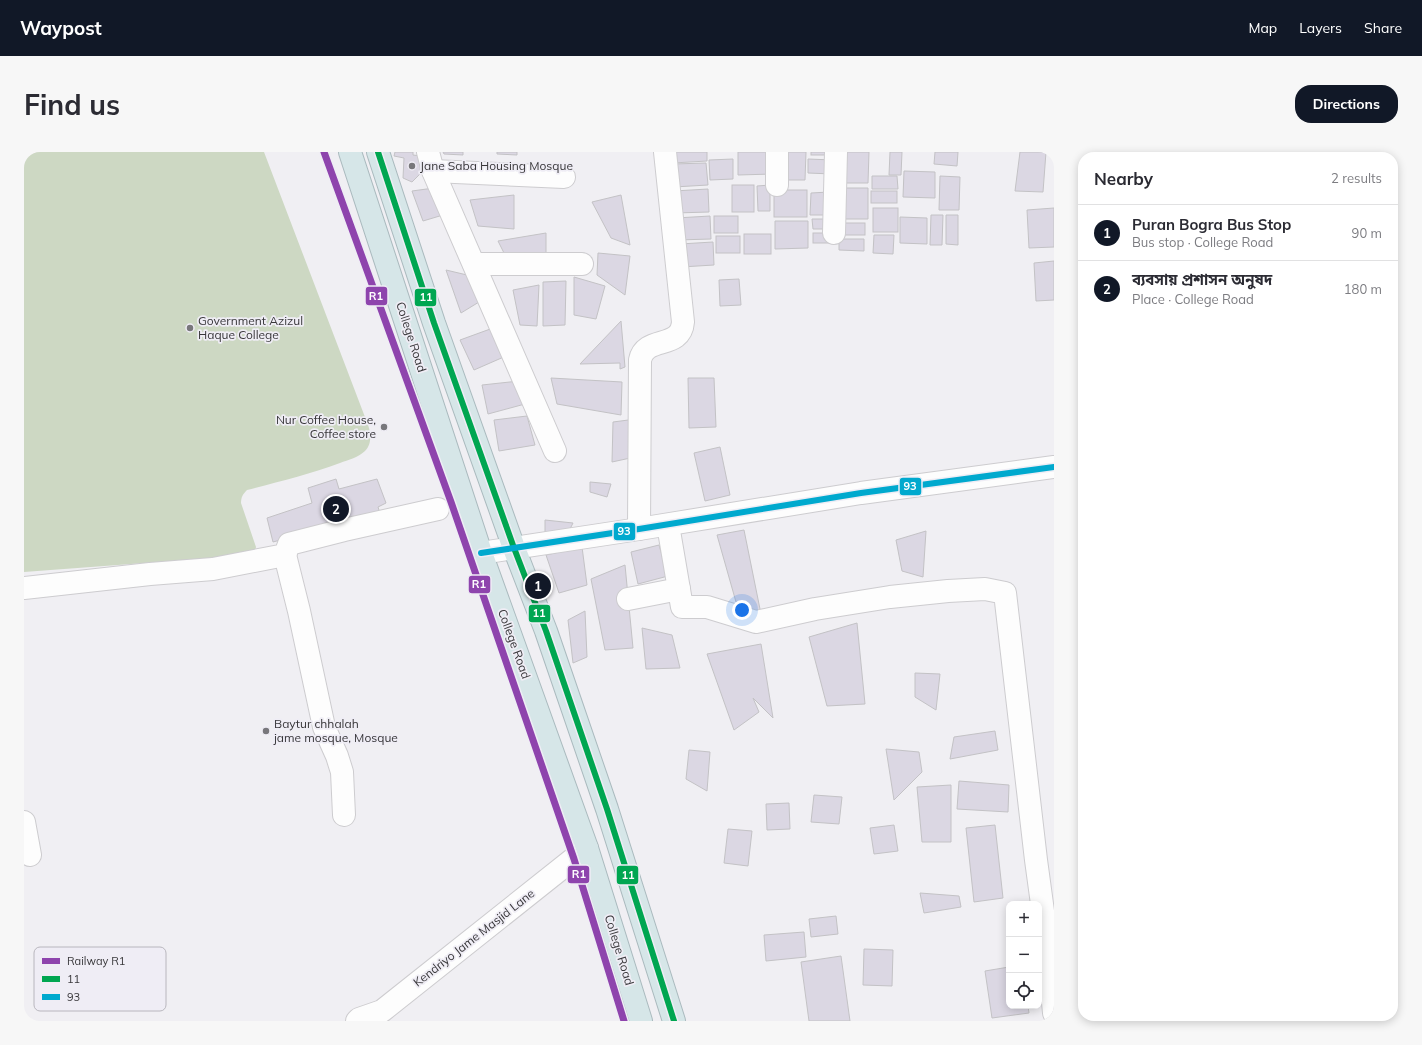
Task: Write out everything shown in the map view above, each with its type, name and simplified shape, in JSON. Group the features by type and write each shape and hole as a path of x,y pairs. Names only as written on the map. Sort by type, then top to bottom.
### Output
{"highway":[{"name":"College Road","path":"350,152 481,553 587,848 642,1021"},
{"path":"378,152 434,323 514,548 546,631 607,809 674,1021"}],"street":[{"path":"639,529 640,360 642,353 646,349 678,336 683,328 665,152"},
{"path":"777,152 777,185"},
{"path":"834,233 836,152"},
{"path":"555,451 430,162 564,177"},
{"path":"474,264 582,264"},
{"path":"481,553 639,529 860,492 1054,467"},
{"path":"344,815 342,772 324,727 285,555 289,544 438,509"},
{"path":"668,524 682,607 707,607 756,622 815,609 890,597 985,589 1005,593 1036,860 1048,948 1054,1012"},
{"path":"24,588 150,574 213,569 285,555"},
{"path":"628,599 679,588"},
{"path":"24,822 30,855"},
{"name":"Kendriyo Jame Masjid Lane","path":"356,1021 382,1011 587,848"}],"green space":[{"name":"Government Azizul Haque College","path":"24,152 264,152 368,425 370,438 369,445 365,451 353,458 306,474 247,490 242,496 241,503 256,547 255,551 238,556 24,572"}],"building":[{"name":"Jane Saba Housing Mosque","path":"395,152 413,152 413,155 421,156 420,174 412,182 403,178 404,158 394,156"},
{"path":"443,152 463,152 463,155 444,154"},
{"path":"497,152 517,152 517,155 497,154"},
{"path":"673,152 707,152 707,161 673,163"},
{"path":"738,152 772,152 773,174 738,175"},
{"path":"778,152 806,152 805,180 778,180"},
{"path":"811,152 832,152 832,155 811,155"},
{"path":"840,152 869,152 868,183 840,183"},
{"path":"890,152 902,152 901,175 889,175"},
{"path":"935,152 958,152 957,166 934,164"},
{"path":"1020,152 1046,152 1043,192 1015,191"},
{"path":"733,159 733,179 710,180 709,160"},
{"path":"808,159 833,160 832,174 808,173"},
{"path":"706,163 708,185 674,187 673,164"},
{"path":"904,171 935,172 935,198 903,197"},
{"path":"872,176 897,176 898,189 872,189"},
{"path":"940,176 960,177 959,210 939,210"},
{"path":"732,185 754,185 754,212 732,212"},
{"path":"770,185 770,211 758,211 757,186"},
{"path":"434,188 443,215 423,221 412,191"},
{"path":"840,188 868,188 868,219 839,219"},
{"path":"708,189 709,212 675,213 674,191"},
{"path":"774,190 807,190 807,217 774,217"},
{"path":"871,191 897,191 897,203 871,203"},
{"path":"829,192 829,215 810,215 811,193"},
{"path":"514,195 514,229 478,226 470,200"},
{"path":"621,195 630,245 611,238 592,202"},
{"path":"873,208 898,208 898,232 873,232"},
{"path":"1054,208 1054,247 1029,248 1027,210"},
{"path":"931,215 943,215 942,245 930,245"},
{"path":"946,215 958,215 958,245 946,244"},
{"path":"710,216 711,239 677,240 676,218"},
{"path":"714,216 738,216 738,233 714,233"},
{"path":"900,217 927,218 927,244 900,243"},
{"path":"812,219 832,219 832,229 813,229"},
{"path":"775,221 808,221 808,248 775,249"},
{"path":"839,223 865,223 865,235 839,235"},
{"path":"546,233 546,257 505,255 498,241"},
{"path":"813,233 832,233 832,243 813,243"},
{"path":"744,234 771,234 771,254 744,254"},
{"path":"874,235 894,235 893,254 873,253"},
{"path":"716,236 740,236 740,253 716,253"},
{"path":"839,239 864,239 864,251 839,250"},
{"path":"713,242 714,265 681,267 680,244"},
{"path":"598,253 630,256 625,295 597,275"},
{"path":"1054,261 1054,300 1036,301 1034,263"},
{"path":"446,270 467,275 479,302 461,313"},
{"path":"574,277 605,286 596,319 574,315"},
{"path":"739,279 741,305 720,306 719,280"},
{"path":"566,281 565,325 543,326 543,282"},
{"path":"539,285 537,326 520,325 513,290"},
{"path":"621,321 625,367 620,369 620,363 580,364"},
{"path":"493,328 506,356 474,370 460,340"},
{"path":"551,378 622,382 621,415 557,404"},
{"path":"688,378 714,378 716,427 689,428"},
{"path":"519,381 525,404 488,414 482,385"},
{"path":"527,416 535,445 499,451 494,420"},
{"path":"636,419 635,457 612,462 613,422"},
{"path":"720,447 730,495 705,501 694,453"},
{"path":"336,479 339,489 377,479 386,503 378,507 380,513 273,542 267,518 312,503 308,488"},
{"path":"590,482 611,484 607,497 590,492"},
{"path":"545,520 573,523 569,531 545,532"},
{"path":"744,530 761,614 736,602 717,535"},
{"path":"926,531 923,577 902,571 896,540"},
{"path":"659,545 668,576 638,584 631,552"},
{"path":"582,547 587,585 559,593 546,555"},
{"path":"625,565 633,648 605,650 591,579"},
{"path":"585,611 587,657 573,663 568,620"},
{"path":"857,623 865,704 827,706 809,637"},
{"path":"642,628 672,635 680,668 646,669"},
{"path":"761,644 773,718 753,698 759,712 734,730 707,654"},
{"path":"915,673 940,674 936,710 915,697"},
{"path":"995,731 998,750 950,759 954,737"},
{"path":"886,749 919,752 922,772 894,800"},
{"path":"689,750 710,752 707,791 686,779"},
{"path":"959,781 1009,785 1008,812 957,809"},
{"path":"951,785 951,842 922,842 917,787"},
{"path":"814,795 842,797 839,824 811,822"},
{"path":"789,803 790,829 767,830 766,804"},
{"path":"894,825 898,851 874,854 870,828"},
{"path":"995,825 1003,898 974,902 966,828"},
{"path":"728,829 752,831 748,866 724,863"},
{"path":"920,893 959,896 961,907 924,913"},
{"path":"836,916 838,934 811,937 809,919"},
{"path":"804,932 806,957 766,961 764,935"},
{"path":"864,949 893,950 892,986 863,985"},
{"path":"841,956 850,1021 809,1021 801,962"},
{"path":"1006,968 1006,1009 1028,1009 1029,1013 992,1018 985,971"}],"rail line":[{"name":"R1","path":"324,152 451,502 574,859 624,1021"}],"transit line":[{"name":"11","path":"378,152 434,323 514,548 546,631 607,809 674,1021"},
{"name":"93","path":"481,553 861,493 1054,467"}],"place":[{"name":"Jane Saba Housing Mosque","path":"412,166"},
{"name":"Government Azizul Haque College","path":"190,328"},
{"name":"Nur Coffee House, Coffee store","path":"384,427"},
{"name":"ব্যবসায় প্রশাসন অনুষদ","path":"336,509"},
{"name":"Puran Bogra Bus Stop","path":"538,586"},
{"name":"Baytur chhalah jame mosque, Mosque","path":"266,731"}]}
